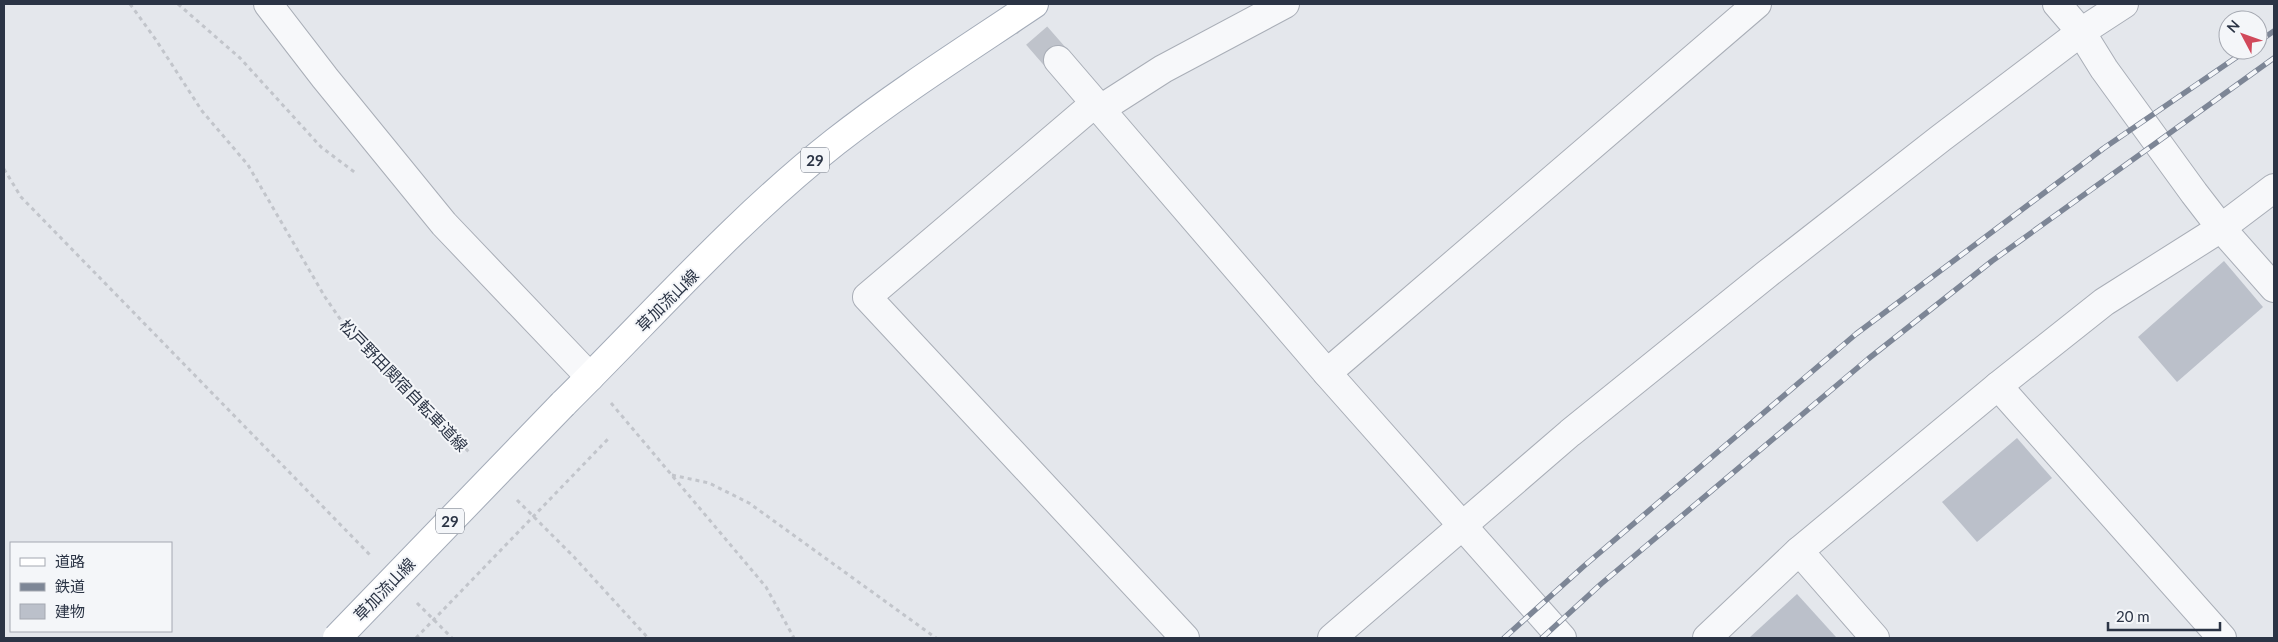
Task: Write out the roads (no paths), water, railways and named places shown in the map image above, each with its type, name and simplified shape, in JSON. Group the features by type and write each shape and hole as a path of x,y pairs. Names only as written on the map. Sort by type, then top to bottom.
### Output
{"main road":[{"name":"草加流山線","path":"337,638 563,404 768,200 835,142 920,80 1034,4"}],"street":[{"path":"268,4 325,78 444,224 590,377"},
{"path":"1185,638 867,297 1097,107 1163,68 1285,4"},
{"path":"1327,373 1757,4"},
{"path":"2057,4 2081,32 2104,68 2221,228 2274,288"},
{"path":"1332,638 1570,433 1760,280 1941,138 2081,32 2124,4"},
{"path":"1058,60 1327,373 1562,638"},
{"path":"1707,638 1799,551 1998,386 2104,302 2221,228 2274,188"},
{"path":"1998,386 2222,638"},
{"path":"1799,551 1875,638"}],"tunnel":[{"path":"1009,4 1058,60"}],"railway":[{"path":"2268,35 2274,31"},
{"path":"1542,638 1601,584 1868,359 1992,261 2274,58"},
{"path":"1504,638 1584,566 1856,334 2104,148 2232,60"}]}
